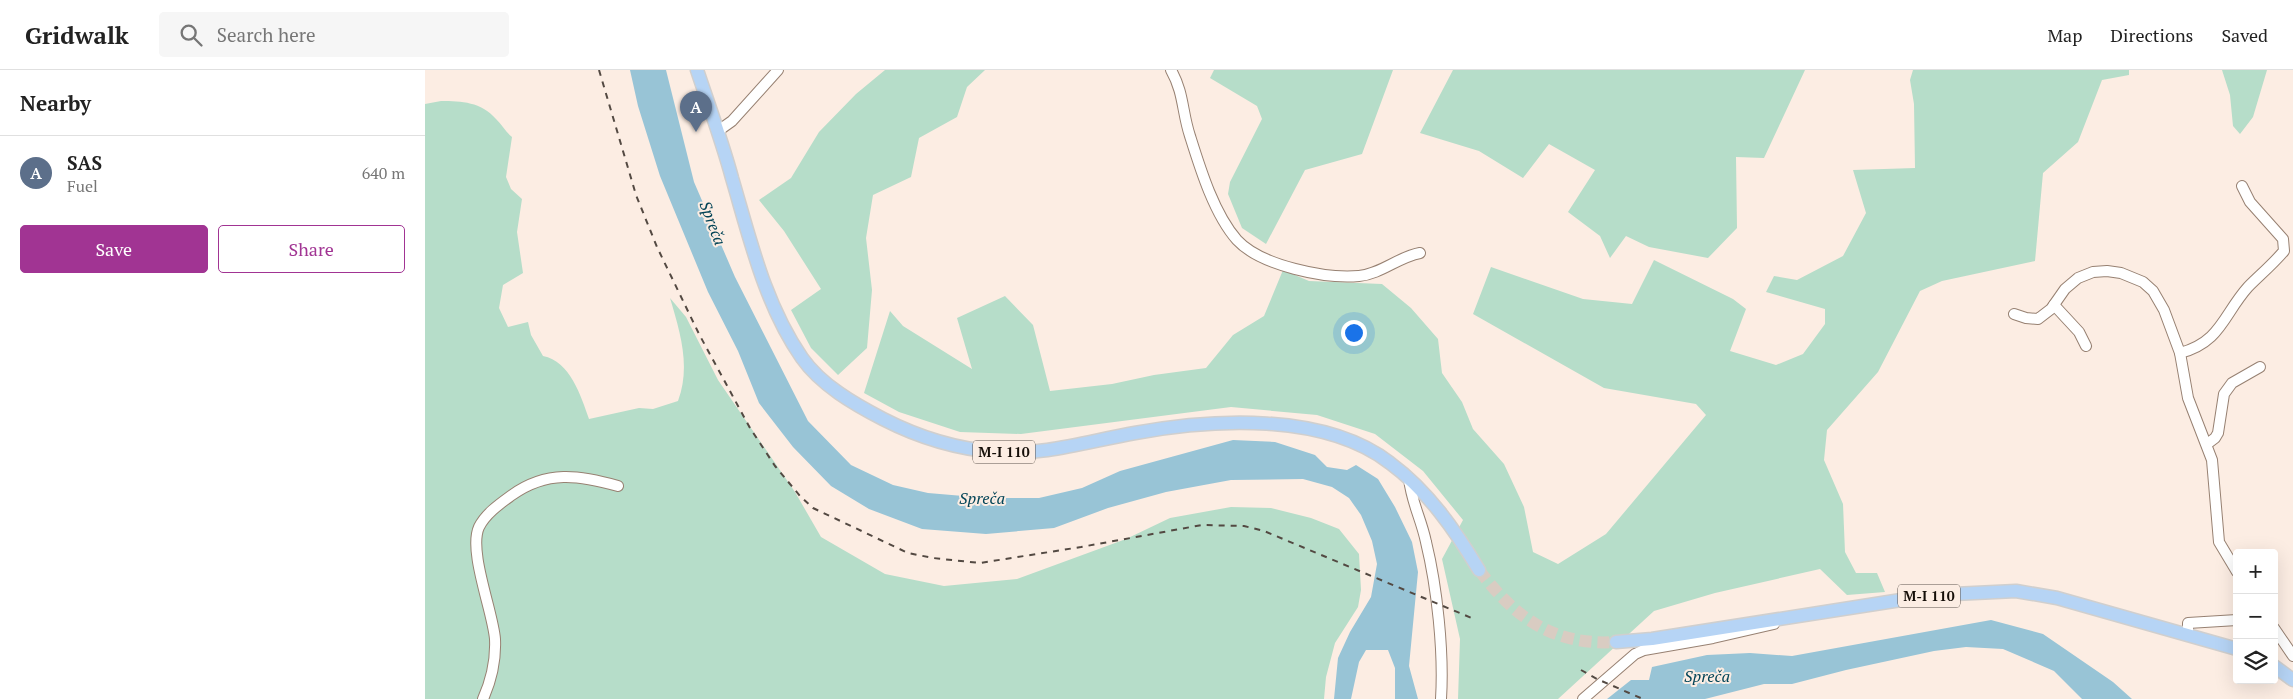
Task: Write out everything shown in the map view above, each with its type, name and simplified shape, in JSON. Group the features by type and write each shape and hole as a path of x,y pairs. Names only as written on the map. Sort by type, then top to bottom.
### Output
{"main road":[{"name":"M-I 110","path":"697,70 718,131 764,281 781,324 804,360 835,390 875,415 902,428 950,445 999,452 1045,451 1187,424 1234,422 1275,424 1339,437 1371,450 1409,478 1460,538 1479,570"},
{"name":"M-I 110","path":"1616,642 1652,639 1933,595 2016,592 2057,598 2233,648"},
{"path":"2278,669 2293,680"}],"street":[{"path":"718,131 731,121 778,70"},
{"path":"1171,70 1183,97 1186,123 1205,180 1232,233 1246,247 1288,267 1314,272 1359,276 1374,273 1401,259 1420,253"},
{"path":"2180,353 2197,348 2210,340 2248,288 2284,251 2283,239 2250,202 2242,186"},
{"path":"2014,314 2038,319 2054,305 2065,289 2078,278 2093,272 2107,271 2135,278 2153,291 2164,310 2180,353 2189,398 2212,460 2219,542 2233,565"},
{"path":"2054,305 2079,332 2087,346"},
{"path":"2207,444 2218,433 2224,394 2232,383 2260,367"},
{"path":"483,699 488,687 495,651 494,633 486,599 477,537 483,521 516,492 527,485 551,477 579,478 618,486"},
{"path":"1409,478 1411,498 1426,540 1431,569 1440,656 1441,699"},
{"path":"1583,699 1635,654 1644,650 1769,627 1777,623 1778,618"},
{"path":"2187,634 2188,623 2233,620"},
{"path":"2278,634 2293,656"}],"green space":[{"path":"885,70 985,70 967,87 957,117 919,138 911,177 873,195 866,238 872,290 867,348 838,375 811,348 791,310 821,289 784,231 759,200 791,178 819,132 856,94"},
{"path":"1214,70 1393,70 1362,154 1305,170 1266,244 1242,228 1228,194 1230,182 1262,119 1257,106 1210,78"},
{"path":"1453,70 1805,70 1764,158 1736,157 1737,228 1708,258 1649,247 1626,236 1610,258 1600,236 1568,212 1595,170 1549,144 1523,178 1479,151 1420,133"},
{"path":"1913,70 2129,70 2129,75 2102,80 2078,142 2043,173 2035,261 1942,281 1920,291 1878,372 1827,430 1824,460 1843,504 1845,552 1856,573 1877,573 1885,592 1847,595 1820,569 1715,593 1654,611 1558,699 1458,699 1460,639 1442,559 1463,520 1423,471 1375,434 1317,415 1231,407 1021,434 960,432 899,412 864,393 890,311 903,326 972,369 957,318 1005,296 1033,325 1050,391 1112,384 1154,375 1206,368 1233,335 1264,316 1283,270 1309,281 1382,284 1411,308 1438,339 1442,373 1462,402 1473,429 1504,464 1524,507 1533,552 1558,564 1606,534 1706,415 1696,404 1604,388 1473,314 1491,267 1583,299 1632,304 1654,260 1733,299 1746,309 1730,351 1776,365 1803,354 1825,324 1825,309 1766,292 1774,276 1797,280 1843,256 1866,213 1853,170 1915,168 1914,104 1910,80"},
{"path":"2222,70 2267,70 2253,117 2240,134 2233,126 2230,95"},
{"path":"441,101 464,102 484,109 512,137 506,177 511,189 522,199 517,232 523,273 503,285 499,308 508,327 528,322 531,335 543,356 552,359 560,365 573,381 589,419 639,408 653,409 678,401 684,375 683,349 670,298 686,317 718,380 795,492 821,537 885,574 944,586 1017,579 1126,539 1170,518 1231,507 1271,508 1311,518 1339,529 1359,554 1361,590 1358,607 1335,643 1326,677 1324,699 425,699 425,104"}],"water":[{"path":"630,70 666,70 694,182 735,277 808,421 851,465 893,485 928,493 987,498 1039,498 1082,488 1120,471 1233,440 1275,442 1315,455 1327,467 1347,470 1356,465 1378,479 1395,507 1412,542 1418,572 1409,666 1418,699 1395,699 1395,668 1388,650 1366,650 1359,662 1351,699 1334,699 1338,658 1350,632 1371,597 1377,564 1372,541 1361,515 1349,498 1332,487 1303,479 1231,480 1166,492 1108,508 1054,528 986,534 922,529 869,509 831,486 793,447 759,403 738,351 708,292 660,176 638,106"},
{"name":"Spreča","path":"1991,620 2043,634 2113,682 2132,699 2082,699 2054,671 2003,649 1966,647 1934,651 1792,684 1764,684 1705,699 1607,699 1631,680 1649,680 1652,667 1707,655 1750,653 1792,656"}],"tunnel":[{"path":"1479,570 1507,602 1538,626 1555,634 1573,639 1594,642 1616,642"}],"railway":[{"path":"599,70 636,195 657,247 699,334 750,428 775,466 800,496 813,508 908,553 933,558 980,563 1202,525 1244,526 1264,531 1474,619"},
{"path":"1581,670 1643,699"}],"place":[{"name":"SAS","path":"696,132"}]}
